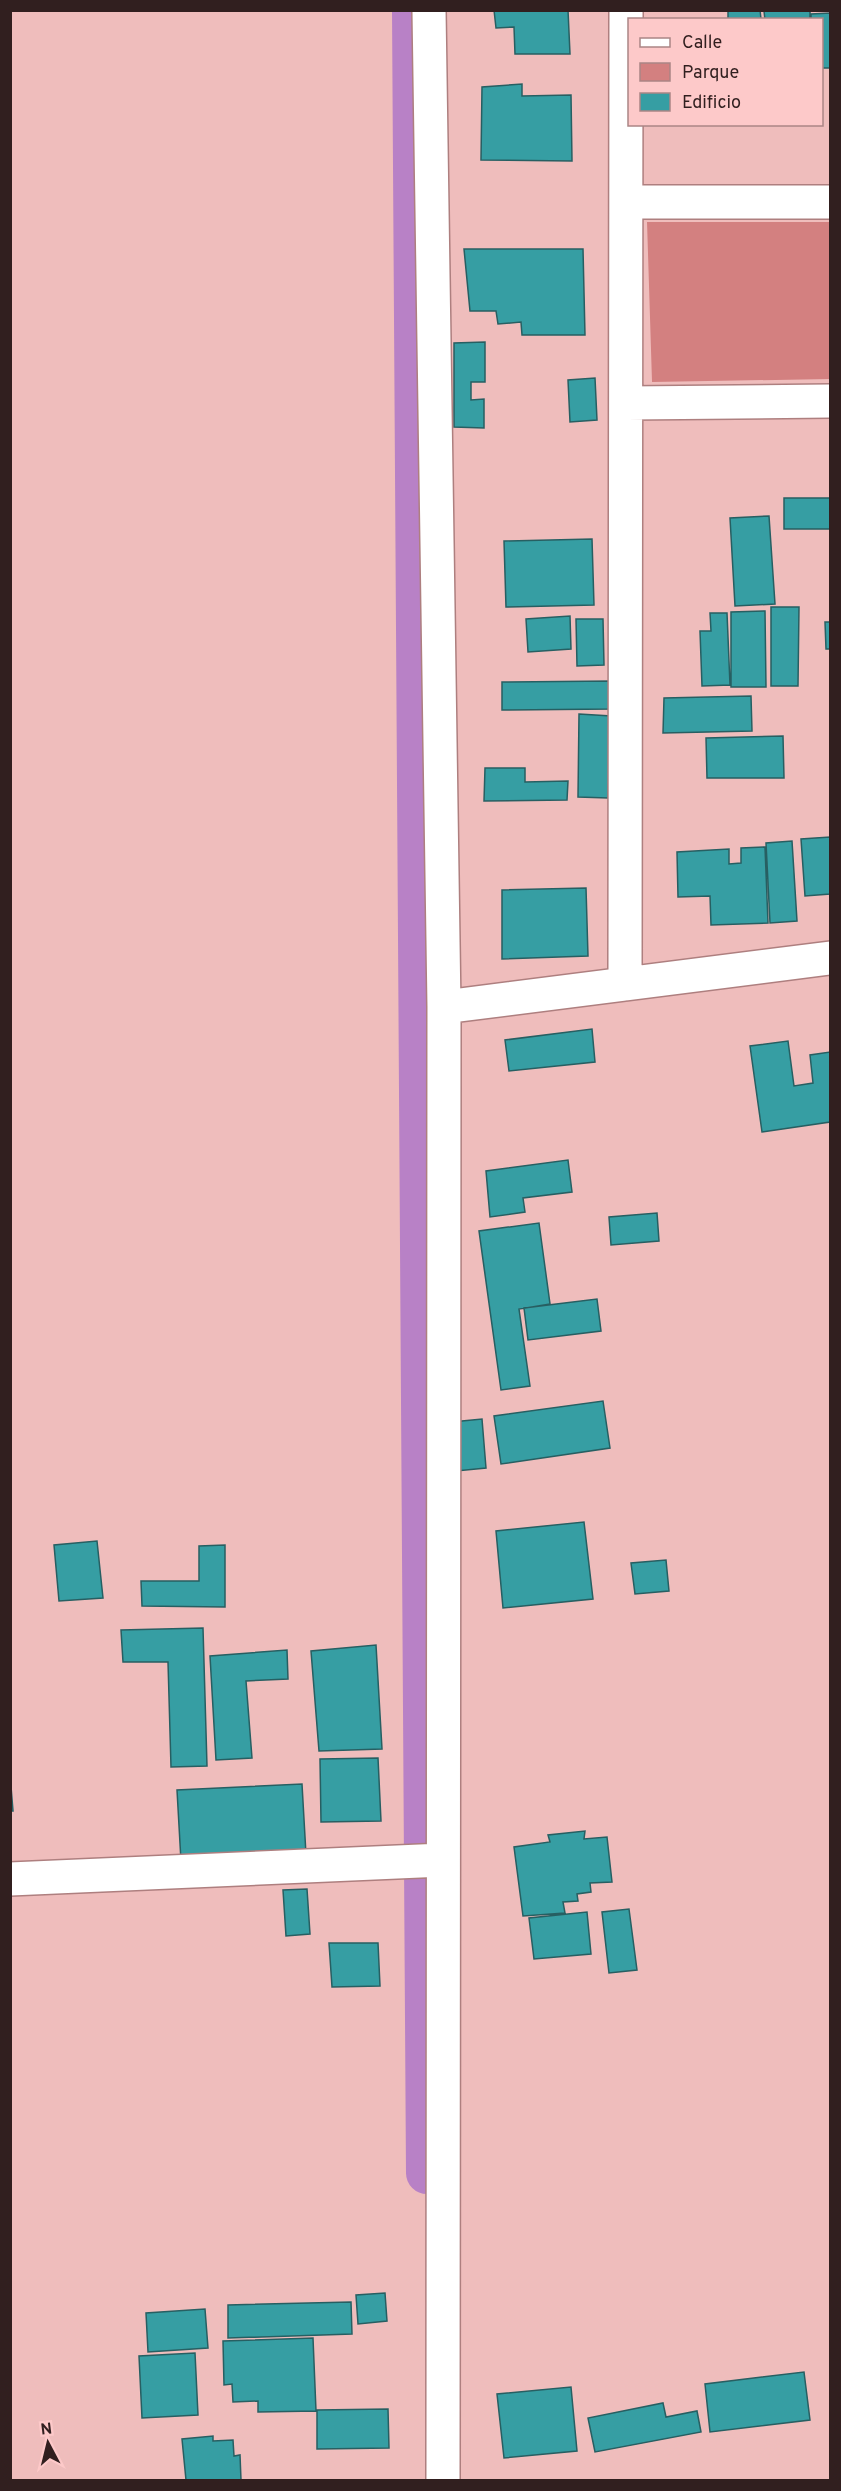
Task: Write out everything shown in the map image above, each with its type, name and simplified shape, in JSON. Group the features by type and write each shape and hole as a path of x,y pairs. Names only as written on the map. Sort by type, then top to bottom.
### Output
{"street":[{"path":"429,10 444,1007 443,2481"},
{"path":"625,984 626,10"},
{"path":"627,202 831,202"},
{"path":"627,403 831,401"},
{"path":"444,1007 831,958"},
{"path":"10,1879 443,1860"}],"green space":[{"path":"647,222 830,222 830,379 652,382"}],"building":[{"path":"494,10 568,10 570,54 515,54 514,27 496,28"},
{"path":"728,10 760,10 761,18 728,18"},
{"path":"810,10 810,18 765,18 764,11"},
{"path":"830,13 830,68 823,68 823,18 811,18 811,14"},
{"path":"522,84 522,96 571,95 572,161 481,160 482,87"},
{"path":"464,249 583,249 585,335 522,335 521,322 498,324 496,311 470,311"},
{"path":"485,342 485,382 471,382 471,400 484,399 484,428 454,427 454,343"},
{"path":"595,378 597,420 570,422 568,380"},
{"path":"784,498 830,498 830,529 784,529"},
{"path":"769,516 775,604 735,606 730,518"},
{"path":"592,539 594,605 506,607 504,541"},
{"path":"771,607 799,607 798,686 771,686"},
{"path":"765,611 766,687 731,687 731,612"},
{"path":"710,613 727,613 730,685 702,686 700,631 711,631"},
{"path":"570,616 571,649 528,652 526,619"},
{"path":"576,619 603,619 604,665 577,666"},
{"path":"825,622 830,622 830,649 826,649"},
{"path":"613,681 611,709 502,710 502,682"},
{"path":"751,696 752,731 663,733 664,698"},
{"path":"579,714 611,716 608,798 578,797"},
{"path":"783,736 784,778 707,778 706,738"},
{"path":"485,768 525,768 525,782 568,781 567,800 484,801"},
{"path":"830,837 830,894 805,896 801,839"},
{"path":"792,841 797,921 770,923 766,843"},
{"path":"765,847 768,923 711,925 710,896 678,897 677,852 729,849 729,864 741,863 741,848"},
{"path":"586,888 588,956 502,959 502,890"},
{"path":"592,1029 595,1062 509,1071 505,1040"},
{"path":"788,1041 794,1086 813,1083 810,1055 830,1052 830,1122 762,1132 750,1046"},
{"path":"568,1160 572,1192 523,1198 525,1212 490,1217 486,1171"},
{"path":"657,1213 659,1241 611,1245 609,1217"},
{"path":"539,1223 550,1304 519,1309 530,1386 501,1390 479,1231"},
{"path":"597,1299 601,1331 528,1340 524,1308"},
{"path":"603,1401 610,1448 501,1464 494,1416"},
{"path":"482,1419 486,1468 456,1471 452,1422"},
{"path":"584,1522 593,1599 503,1608 496,1531"},
{"path":"97,1541 103,1598 59,1601 54,1545"},
{"path":"225,1545 225,1607 142,1606 141,1581 199,1581 199,1546"},
{"path":"666,1560 669,1591 635,1594 631,1563"},
{"path":"203,1628 207,1766 171,1767 168,1662 123,1662 121,1630"},
{"path":"376,1645 382,1749 319,1751 311,1651"},
{"path":"287,1650 288,1679 246,1681 252,1758 216,1760 210,1656"},
{"path":"378,1758 381,1821 321,1822 320,1759"},
{"path":"10,1774 13,1811 10,1811"},
{"path":"302,1784 307,1872 182,1879 177,1790"},
{"path":"585,1831 584,1839 607,1837 612,1882 590,1883 591,1892 577,1894 578,1901 563,1902 565,1913 523,1916 514,1847 550,1842 548,1835"},
{"path":"307,1889 310,1934 286,1936 283,1890"},
{"path":"629,1909 637,1970 609,1973 602,1912"},
{"path":"587,1912 591,1954 534,1959 529,1918"},
{"path":"329,1943 378,1943 380,1986 332,1987"},
{"path":"385,2293 387,2321 358,2324 356,2295"},
{"path":"351,2302 352,2334 228,2338 228,2305"},
{"path":"205,2309 208,2348 148,2352 146,2313"},
{"path":"313,2338 316,2411 258,2412 258,2401 233,2402 232,2384 224,2385 223,2341"},
{"path":"195,2353 198,2415 142,2418 139,2356"},
{"path":"804,2372 810,2420 710,2432 705,2384"},
{"path":"571,2387 577,2451 504,2458 497,2394"},
{"path":"663,2403 666,2417 697,2411 701,2432 595,2452 588,2418"},
{"path":"388,2409 389,2448 317,2449 317,2410"},
{"path":"213,2436 213,2441 233,2440 234,2456 240,2455 241,2480 186,2480 182,2439"}],"waterway":[{"path":"413,10 427,2173"}]}
